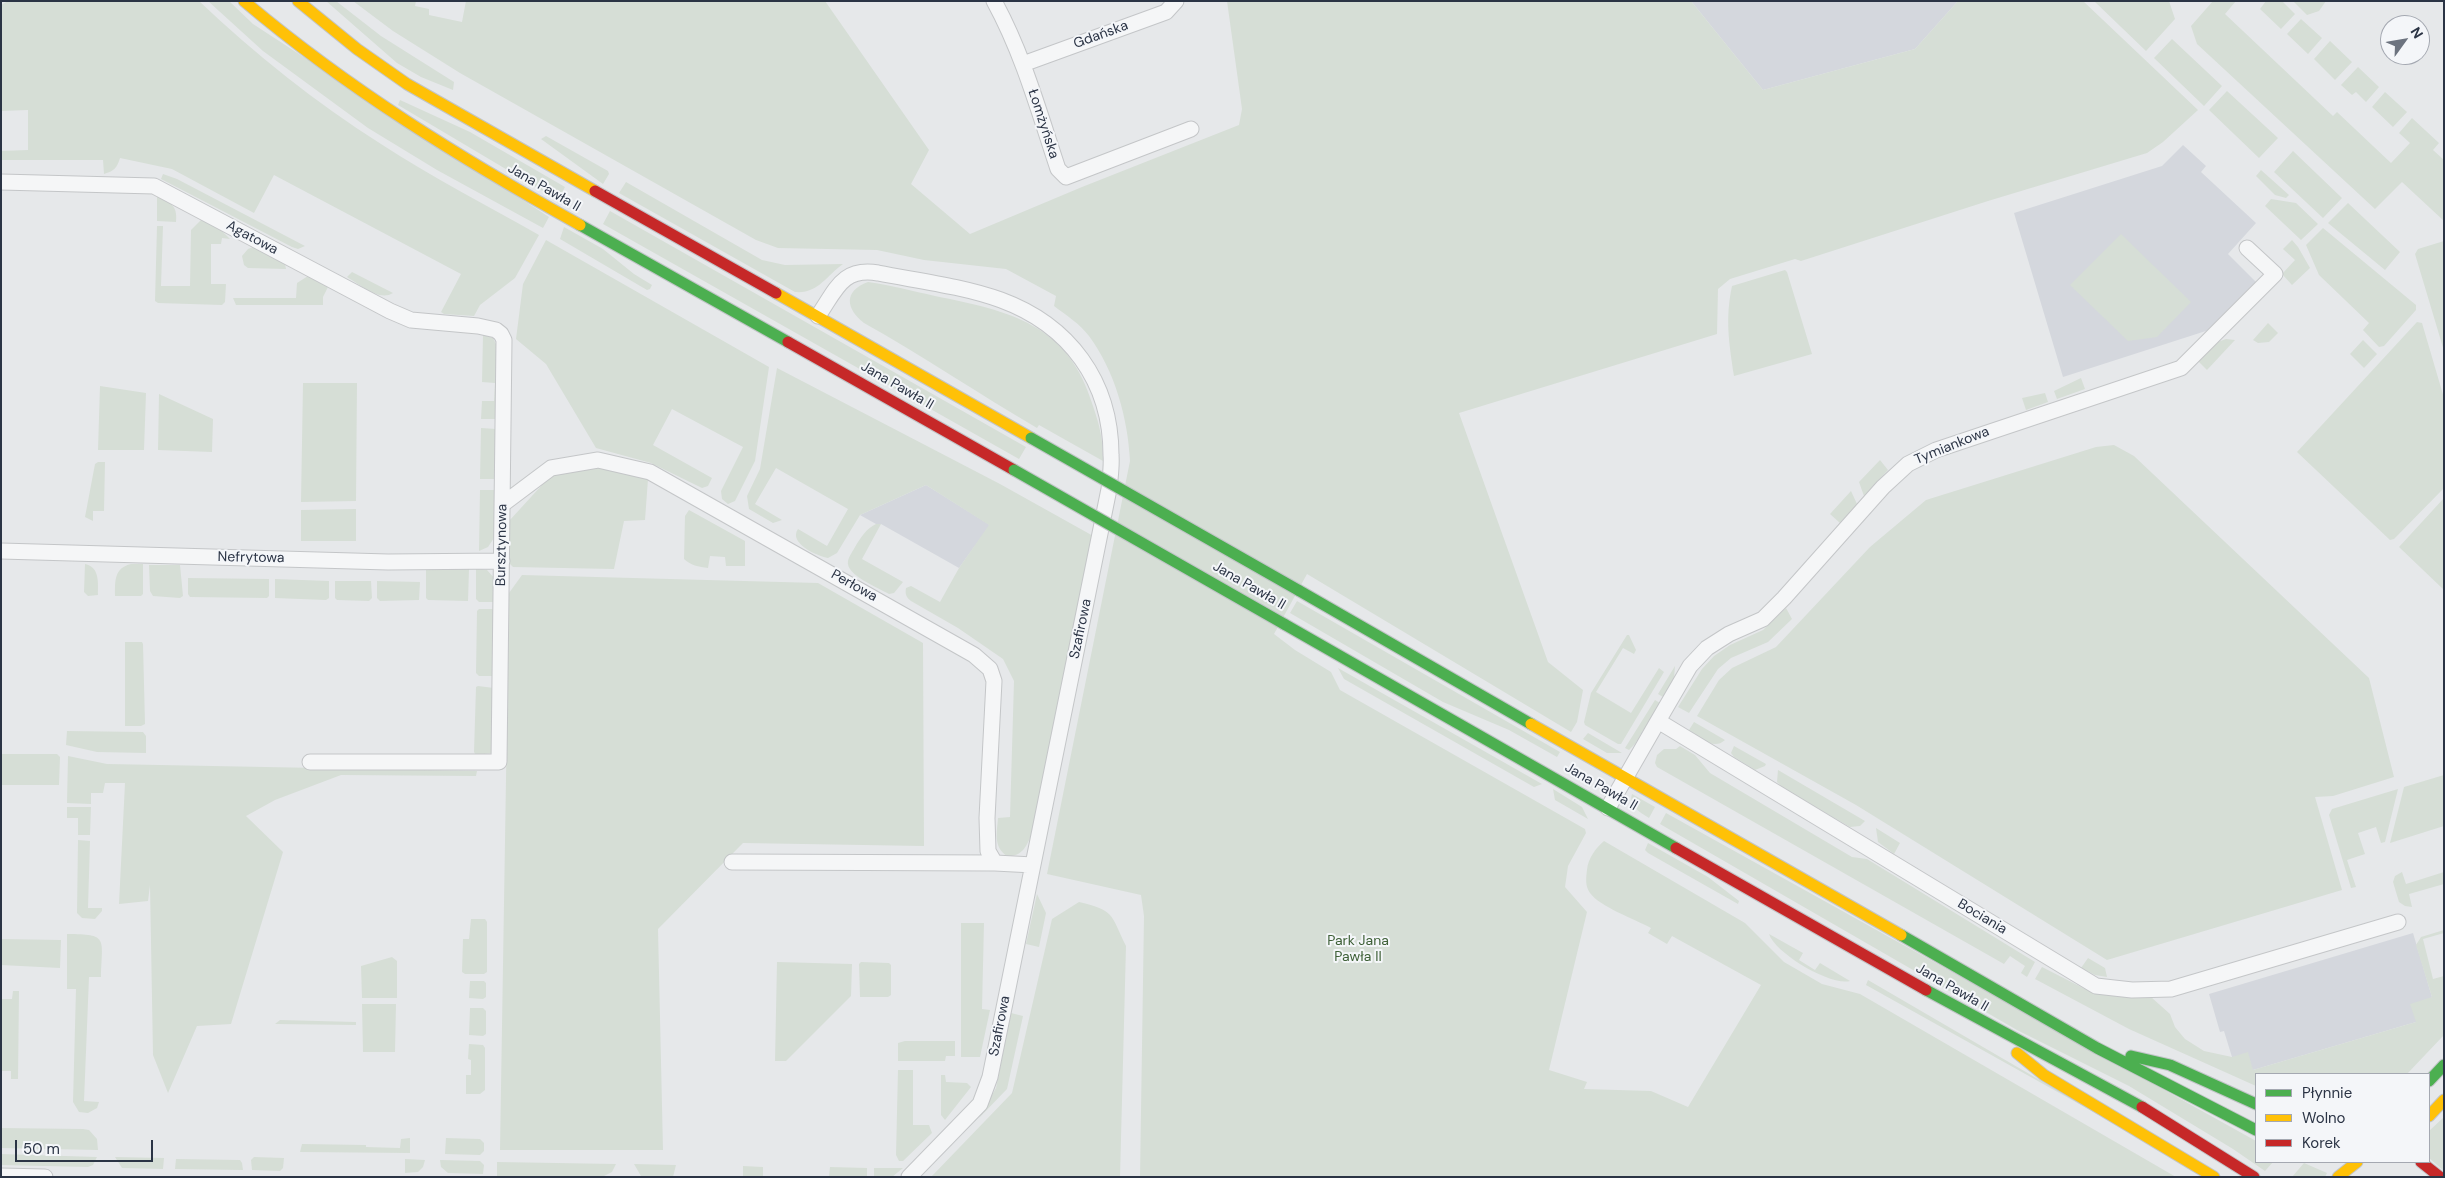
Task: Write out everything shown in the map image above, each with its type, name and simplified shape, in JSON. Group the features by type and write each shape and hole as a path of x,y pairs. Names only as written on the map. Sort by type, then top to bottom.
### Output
{"main road":[{"name":"Jana Pawła II","path":"244,1 281,34 351,88 445,148 1971,1016 2116,1091 2254,1177"},
{"name":"Jana Pawła II","path":"298,1 357,49 407,84 818,316 2097,1048 2255,1129"},
{"path":"1971,1016 2044,1075 2214,1177"},
{"path":"2097,1048 2170,1066 2255,1104"},
{"path":"2430,1081 2444,1065"},
{"path":"2430,1115 2444,1100"},
{"path":"2338,1177 2355,1163"},
{"path":"2422,1163 2440,1177"}],"street":[{"name":"Łomżyńska","path":"994,1 1008,26 1024,64 1058,169 1066,177 1191,129"},
{"name":"Gdańska","path":"1024,64 1166,12 1176,1"},
{"name":"Agatowa","path":"1,182 154,186 337,284 411,320 478,326 496,330"},
{"name":"Tymiankowa","path":"1658,721 1690,666 1706,648 1763,619 1883,487 1908,464 1936,450 2181,368 2186,364 2275,274 2247,248"},
{"name":"Szafirowa","path":"818,316 844,280 859,271 878,272 965,291 1001,300 1030,313 1051,326 1070,343 1085,363 1097,386 1109,428 1112,454 1109,489 990,1077 980,1104 909,1177"},
{"name":"Bursztynowa","path":"310,762 498,762 504,340 502,334 496,330"},
{"name":"Perłowa","path":"503,504 551,468 598,460 650,472 898,610 984,662 990,669 994,681 987,818 988,851 995,863"},
{"name":"Nefrytowa","path":"1,551 388,562 502,561"},
{"path":"1608,808 1658,721"},
{"name":"Bociania","path":"1658,721 2096,986 2132,990 2171,989 2398,922"},
{"path":"732,862 995,863 1033,865"},
{"path":"1,1176 45,1177"}],"shaded area":[{"path":"1691,1 1958,1 1915,49 1763,90"},
{"path":"2183,145 2206,166 2201,172 2256,223 2228,254 2257,283 2212,329 2063,377 2014,213 2162,166"},
{"path":"926,485 990,525 959,568 881,524 876,524 860,515"},
{"path":"2413,933 2432,997 2416,1022 2253,1070 2232,1057 2224,1031 2220,1032 2209,994"}],"green space":[{"path":"8,1 199,1 242,40 333,112 420,168 539,235 515,278 480,305 474,316 444,314 441,312 461,274 274,175 254,213 172,169 120,158 115,169 104,174 103,160 1,160 1,151 28,150 28,110 1,111 1,5"},
{"path":"208,1 229,1 253,24 549,217 543,228 437,170 368,128 263,51"},
{"path":"326,1 336,1 381,36 454,82 453,90 421,77 397,63"},
{"name":"Park Jana Pawła II","path":"353,1 416,1 415,6 429,9 429,15 462,22 466,1 825,1 929,150 911,184 970,234 1239,125 1242,109 1227,1 1691,1 1763,90 1915,49 1958,1 2083,1 2198,110 2163,142 2147,153 1988,201 1801,261 1795,259 1730,279 1718,289 1717,334 1459,413 1548,662 1583,690 1577,722 1571,732 1307,574 1274,634 1295,650 1331,672 1340,690 1585,829 1586,833 1568,866 1565,887 1587,912 1549,1070 1587,1082 1584,1089 1651,1091 1688,1107 1761,985 1672,936 1667,944 1648,933 1651,928 1609,908 1595,898 1588,890 1586,876 1589,861 1604,841 1745,923 1784,962 1822,984 1860,994 2176,1177 1140,1177 1144,916 1141,895 1047,874 1130,461 1123,412 1113,380 1106,364 1089,336 1054,306 1056,296 1006,269 924,260 877,250 778,248 756,240 460,73 393,31"},
{"path":"2094,1 2169,1 2175,19 2146,51"},
{"path":"2213,1 2236,1 2225,14 2333,116 2337,112 2391,163 2410,143 2399,133 2412,118 2439,143 2433,150 2444,160 2444,221 2402,182 2375,209 2197,44 2191,26"},
{"path":"2266,1 2282,1 2295,14 2281,29 2260,9"},
{"path":"2293,1 2326,1 2319,11 2307,15"},
{"path":"2301,19 2322,38 2308,54 2287,34"},
{"path":"2172,39 2222,86 2204,106 2154,58"},
{"path":"2330,41 2352,62 2335,80 2314,59"},
{"path":"2358,67 2379,87 2366,102 2356,92 2352,95 2341,85"},
{"path":"2227,91 2278,138 2259,158 2209,110"},
{"path":"2385,92 2407,112 2393,127 2372,107"},
{"path":"400,100 470,132 565,187 558,200 398,105"},
{"path":"546,136 608,171 609,174 603,184 541,139"},
{"path":"2293,151 2342,198 2323,218 2274,172"},
{"path":"2261,170 2289,195 2286,198 2275,195 2256,176"},
{"path":"163,174 177,179 305,246 298,249 292,247 161,179"},
{"path":"626,182 762,260 785,265 843,264 816,287 803,292 795,292 619,193"},
{"path":"157,195 172,205 176,212 176,222 157,221"},
{"path":"2271,199 2296,203 2318,224 2301,240 2265,206"},
{"path":"2348,203 2400,252 2385,270 2328,223"},
{"path":"610,211 1026,447 1019,459 603,224"},
{"path":"201,220 221,230 230,239 222,238 221,244 211,244 211,284 226,284 225,302 222,305 158,303 155,301 157,226 163,226 161,286 190,286 191,230"},
{"path":"564,227 603,249 634,274 652,285 650,289 647,290 560,239"},
{"path":"2323,228 2416,305 2416,310 2384,346 2379,347 2363,330 2369,323 2319,275 2306,245"},
{"path":"2121,234 2191,302 2157,337 2128,341 2070,285"},
{"path":"546,240 769,367 755,461 735,501 728,504 722,499 721,491 743,447 672,409 653,445 712,478 708,486 702,488 651,463 596,448 546,364 516,339 523,284"},
{"path":"2292,240 2310,268 2292,285 2282,274 2295,260 2283,249"},
{"path":"2444,241 2444,351 2415,254 2418,249"},
{"path":"253,247 285,264 286,269 248,268 244,265 242,256 248,249"},
{"path":"1785,270 1812,354 1734,376 1728,320 1732,286"},
{"path":"352,272 393,293 382,295 369,291 347,277"},
{"path":"308,276 328,287 323,297 323,305 236,305 233,298 296,298 297,283"},
{"path":"868,282 988,308 1033,326 1052,339 1069,356 1082,378 1099,427 1103,461 1039,425 1037,428 864,323 854,312 850,301 854,290"},
{"path":"2417,322 2422,323 2444,398 2444,488 2394,539 2390,540 2297,452"},
{"path":"2268,323 2278,333 2269,342 2258,343 2253,340"},
{"path":"483,335 493,338 498,348 496,419 481,419 482,401 494,401 495,383 482,382"},
{"path":"2226,339 2235,340 2207,370 2198,361 2215,343"},
{"path":"2363,340 2377,354 2364,368 2350,354"},
{"path":"777,368 1000,484 1095,537 1032,833 1026,846 1017,855 1007,856 1003,852 998,844 997,834 998,818 1010,817 1014,681 1003,659 958,628 911,601 907,597 906,592 906,588 911,586 940,602 959,568 989,525 926,485 860,515 837,553 828,558 811,552 800,544 796,534 798,529 827,546 848,509 776,468 755,504 782,520 773,523 749,509 747,496 760,469"},
{"path":"2081,378 2085,389 2057,399 2054,391"},
{"path":"303,383 357,383 356,501 301,502"},
{"path":"100,386 146,393 144,450 98,450"},
{"path":"2045,393 2048,402 2026,410 2022,398"},
{"path":"159,394 213,419 212,452 158,450"},
{"path":"481,428 496,429 495,479 480,479"},
{"path":"2114,445 2134,456 2369,678 2394,777 2333,796 2315,797 2342,890 2107,960 1856,805 1697,716 1719,680 1732,668 1776,647 1870,547 1926,500 2096,447"},
{"path":"1880,460 1888,470 1864,496 1859,482"},
{"path":"105,462 104,511 93,511 93,521 85,517 95,464"},
{"path":"600,466 648,479 645,520 624,521 614,569 513,567 508,562 509,521 553,473"},
{"path":"480,490 495,490 494,538 488,547 479,551"},
{"path":"1851,491 1857,504 1840,523 1830,514"},
{"path":"2444,498 2444,590 2399,547"},
{"path":"356,509 356,541 301,541 301,510"},
{"path":"689,510 745,541 745,566 726,566 725,557 710,556 708,568 689,563 684,559 685,516"},
{"path":"876,524 881,524 862,559 903,582 894,593 889,594 857,576 848,566 849,557 859,540"},
{"path":"85,564 96,572 98,595 88,596 84,592"},
{"path":"131,564 143,564 143,594 141,596 115,596 118,572"},
{"path":"149,565 180,565 183,596 180,598 153,596 150,591"},
{"path":"426,569 469,569 468,601 428,600 426,598"},
{"path":"476,569 487,570 496,580 496,598 493,602 479,602 476,599"},
{"path":"522,575 818,583 923,643 924,846 743,843 658,929 663,1150 500,1150 509,593"},
{"path":"188,578 269,579 269,596 267,598 190,597 188,594"},
{"path":"275,579 329,581 329,598 326,600 275,598"},
{"path":"335,581 371,581 372,598 369,601 337,600 335,598"},
{"path":"377,581 420,582 419,600 380,601 377,598"},
{"path":"1297,601 1560,752 1557,757 1509,730 1443,702 1290,613"},
{"path":"1786,608 1792,619 1768,642 1731,658 1718,669 1689,713 1678,707 1702,669 1714,656 1730,645 1763,630"},
{"path":"479,609 492,609 495,611 495,673 492,676 479,676 476,673 477,611"},
{"path":"1627,635 1629,635 1636,650 1634,654 1623,648 1596,692 1631,713 1659,668 1664,672 1621,744 1618,744 1585,725 1584,722 1591,693"},
{"path":"125,642 142,642 143,644 145,724 141,726 125,726"},
{"path":"1675,666 1674,679 1663,697 1658,694"},
{"path":"1338,668 1542,784 1534,787 1344,679"},
{"path":"476,687 494,688 493,753 476,755 474,752"},
{"path":"1655,700 1660,703 1635,744 1629,750 1625,748"},
{"path":"1694,722 1725,740 1716,744 1707,742 1689,730"},
{"path":"67,731 143,732 146,736 146,753 97,752 66,745"},
{"path":"1588,733 1622,753 1607,753 1583,739"},
{"path":"1680,746 1695,755 1710,773 1852,857 1867,859 2035,962 2027,977 2021,973 2025,966 2010,956 2004,964 1657,767 1655,763 1657,755 1664,749 1676,749"},
{"path":"1734,746 1766,764 1765,766 1755,770 1734,757 1731,753"},
{"path":"1,754 57,754 60,757 59,785 1,785"},
{"path":"68,756 107,764 477,771 476,776 341,775 275,800 246,816 283,852 231,1024 197,1026 168,1093 153,1055 150,885 148,901 119,904 125,783 105,783 103,793 91,793 91,804 67,803"},
{"path":"1778,770 1865,821 1860,826 1850,827 1783,788 1777,782"},
{"path":"2444,775 2444,826 2390,843 2404,787"},
{"path":"1553,789 1582,807 1588,819 1555,800"},
{"path":"2398,789 2385,842 2381,843 2376,827 2358,833 2365,854 2347,860 2356,887 2351,888 2329,815 2332,809"},
{"path":"1632,794 1655,807 1649,818 1633,805"},
{"path":"67,807 91,807 90,835 78,835 78,818 67,818"},
{"path":"1666,813 2255,1140 2255,1163 2272,1163 2265,1171 2233,1149 2129,1086 2017,1030 1660,824"},
{"path":"1876,828 1900,843 1894,854 1878,842"},
{"path":"78,840 90,841 88,908 102,908 102,911 95,919 82,918 77,913"},
{"path":"1648,843 1708,877 1739,901 1738,904 1648,853 1645,850"},
{"path":"2402,872 2406,884 2444,872 2444,884 2409,894 2412,907 2405,906 2399,902 2393,882 2395,876"},
{"path":"1037,894 1046,913 1039,947 1026,944"},
{"path":"1079,902 1099,908 1110,915 1126,946 1120,1177 931,1177 1012,1093 1052,919"},
{"path":"471,919 485,919 487,922 487,972 484,974 465,974 462,972 463,939 469,939"},
{"path":"961,923 984,923 982,1009 990,1010 980,1057 961,1057"},
{"path":"2444,930 2444,933 2423,939 2433,979 2444,976 2444,1035 2408,1073 2255,1073 2255,1086 2129,1029 2035,979 2042,967 2089,991 2120,997 2151,997 2170,1014 2175,1027 2185,1039 2204,1051 2232,1057 2248,1052 2253,1070 2416,1022 2410,1004 2432,997 2416,945 2421,937"},
{"path":"67,934 96,937 102,946 101,977 89,977 84,1101 99,1102 97,1108 88,1113 79,1112 73,1102 76,989 67,989"},
{"path":"1769,934 1803,953 1799,960 1815,970 1820,963 1850,981 1830,978 1804,966 1781,950 1773,942"},
{"path":"1,939 61,940 60,968 1,965"},
{"path":"392,957 397,961 397,998 362,998 361,966"},
{"path":"2088,958 2105,968 2107,977 2095,975 2081,968"},
{"path":"777,962 852,964 851,996 786,1061 775,1061"},
{"path":"861,962 889,963 891,965 891,995 888,997 860,997 859,964"},
{"path":"1868,980 2122,1128 1866,985"},
{"path":"470,981 484,981 486,983 486,997 483,999 469,998"},
{"path":"13,991 19,991 18,1079 11,1079 11,1071 1,1071 1,999 12,999"},
{"path":"362,1004 396,1004 395,1052 363,1052"},
{"path":"470,1008 483,1008 486,1011 486,1034 483,1036 469,1035"},
{"path":"1011,1013 1023,1016 1007,1089 979,1118 996,1088"},
{"path":"280,1020 356,1022 356,1025 275,1024"},
{"path":"905,1041 955,1041 955,1056 946,1056 945,1061 898,1061 898,1043"},
{"path":"469,1044 483,1045 485,1048 485,1090 480,1094 466,1094 466,1075 471,1075 471,1060 468,1059"},
{"path":"898,1070 913,1070 913,1125 929,1125 932,1133 903,1161 899,1161 896,1155"},
{"path":"941,1075 945,1075 946,1082 967,1083 971,1087 945,1120 941,1115"},
{"path":"2444,1117 2444,1171 2430,1159 2430,1130"},
{"path":"1,1128 89,1130 97,1139 98,1150 1,1148"},
{"path":"410,1138 410,1153 300,1152 302,1144 366,1145 366,1147 400,1148 401,1139"},
{"path":"446,1138 480,1139 484,1143 484,1151 480,1155 445,1154"},
{"path":"1,1154 97,1157 93,1165 88,1167 1,1165"},
{"path":"115,1157 164,1158 163,1169 122,1168"},
{"path":"254,1157 284,1158 283,1168 280,1171 252,1170 251,1160"},
{"path":"176,1159 240,1160 243,1170 175,1169"},
{"path":"405,1159 425,1160 423,1167 418,1172 405,1173"},
{"path":"440,1160 480,1161 484,1165 483,1174 448,1173 441,1167"},
{"path":"497,1162 616,1164 612,1172 604,1176 497,1176"},
{"path":"2304,1163 2327,1173 2325,1177 2292,1177"},
{"path":"634,1164 676,1165 673,1177 641,1176"},
{"path":"743,1166 763,1167 763,1177 743,1177"},
{"path":"830,1167 867,1168 867,1177 829,1177"},
{"path":"874,1168 903,1168 892,1177 874,1177"}],"traffic: fast":[{"path":"580,225 788,342"},
{"path":"1031,438 1298,590"},
{"path":"1014,470 1284,624"},
{"path":"1298,590 1531,724"},
{"path":"1284,624 1676,848"},
{"path":"1901,935 2097,1048 2255,1129"},
{"path":"1926,990 2142,1107"},
{"path":"2131,1056 2170,1065 2255,1104"},
{"path":"2430,1080 2444,1065"}],"traffic: slow":[{"path":"244,1 283,33 365,93 492,175 580,225"},
{"path":"298,1 357,49 407,84 595,191"},
{"path":"776,293 1031,438"},
{"path":"1531,724 1901,935"},
{"path":"2017,1053 2044,1075 2214,1177"},
{"path":"2430,1115 2444,1100"},
{"path":"2338,1177 2356,1163"}],"traffic: jam":[{"path":"595,191 776,293"},
{"path":"788,342 1014,470"},
{"path":"1676,848 1926,990"},
{"path":"2142,1107 2254,1177"},
{"path":"2422,1163 2440,1177"}]}
